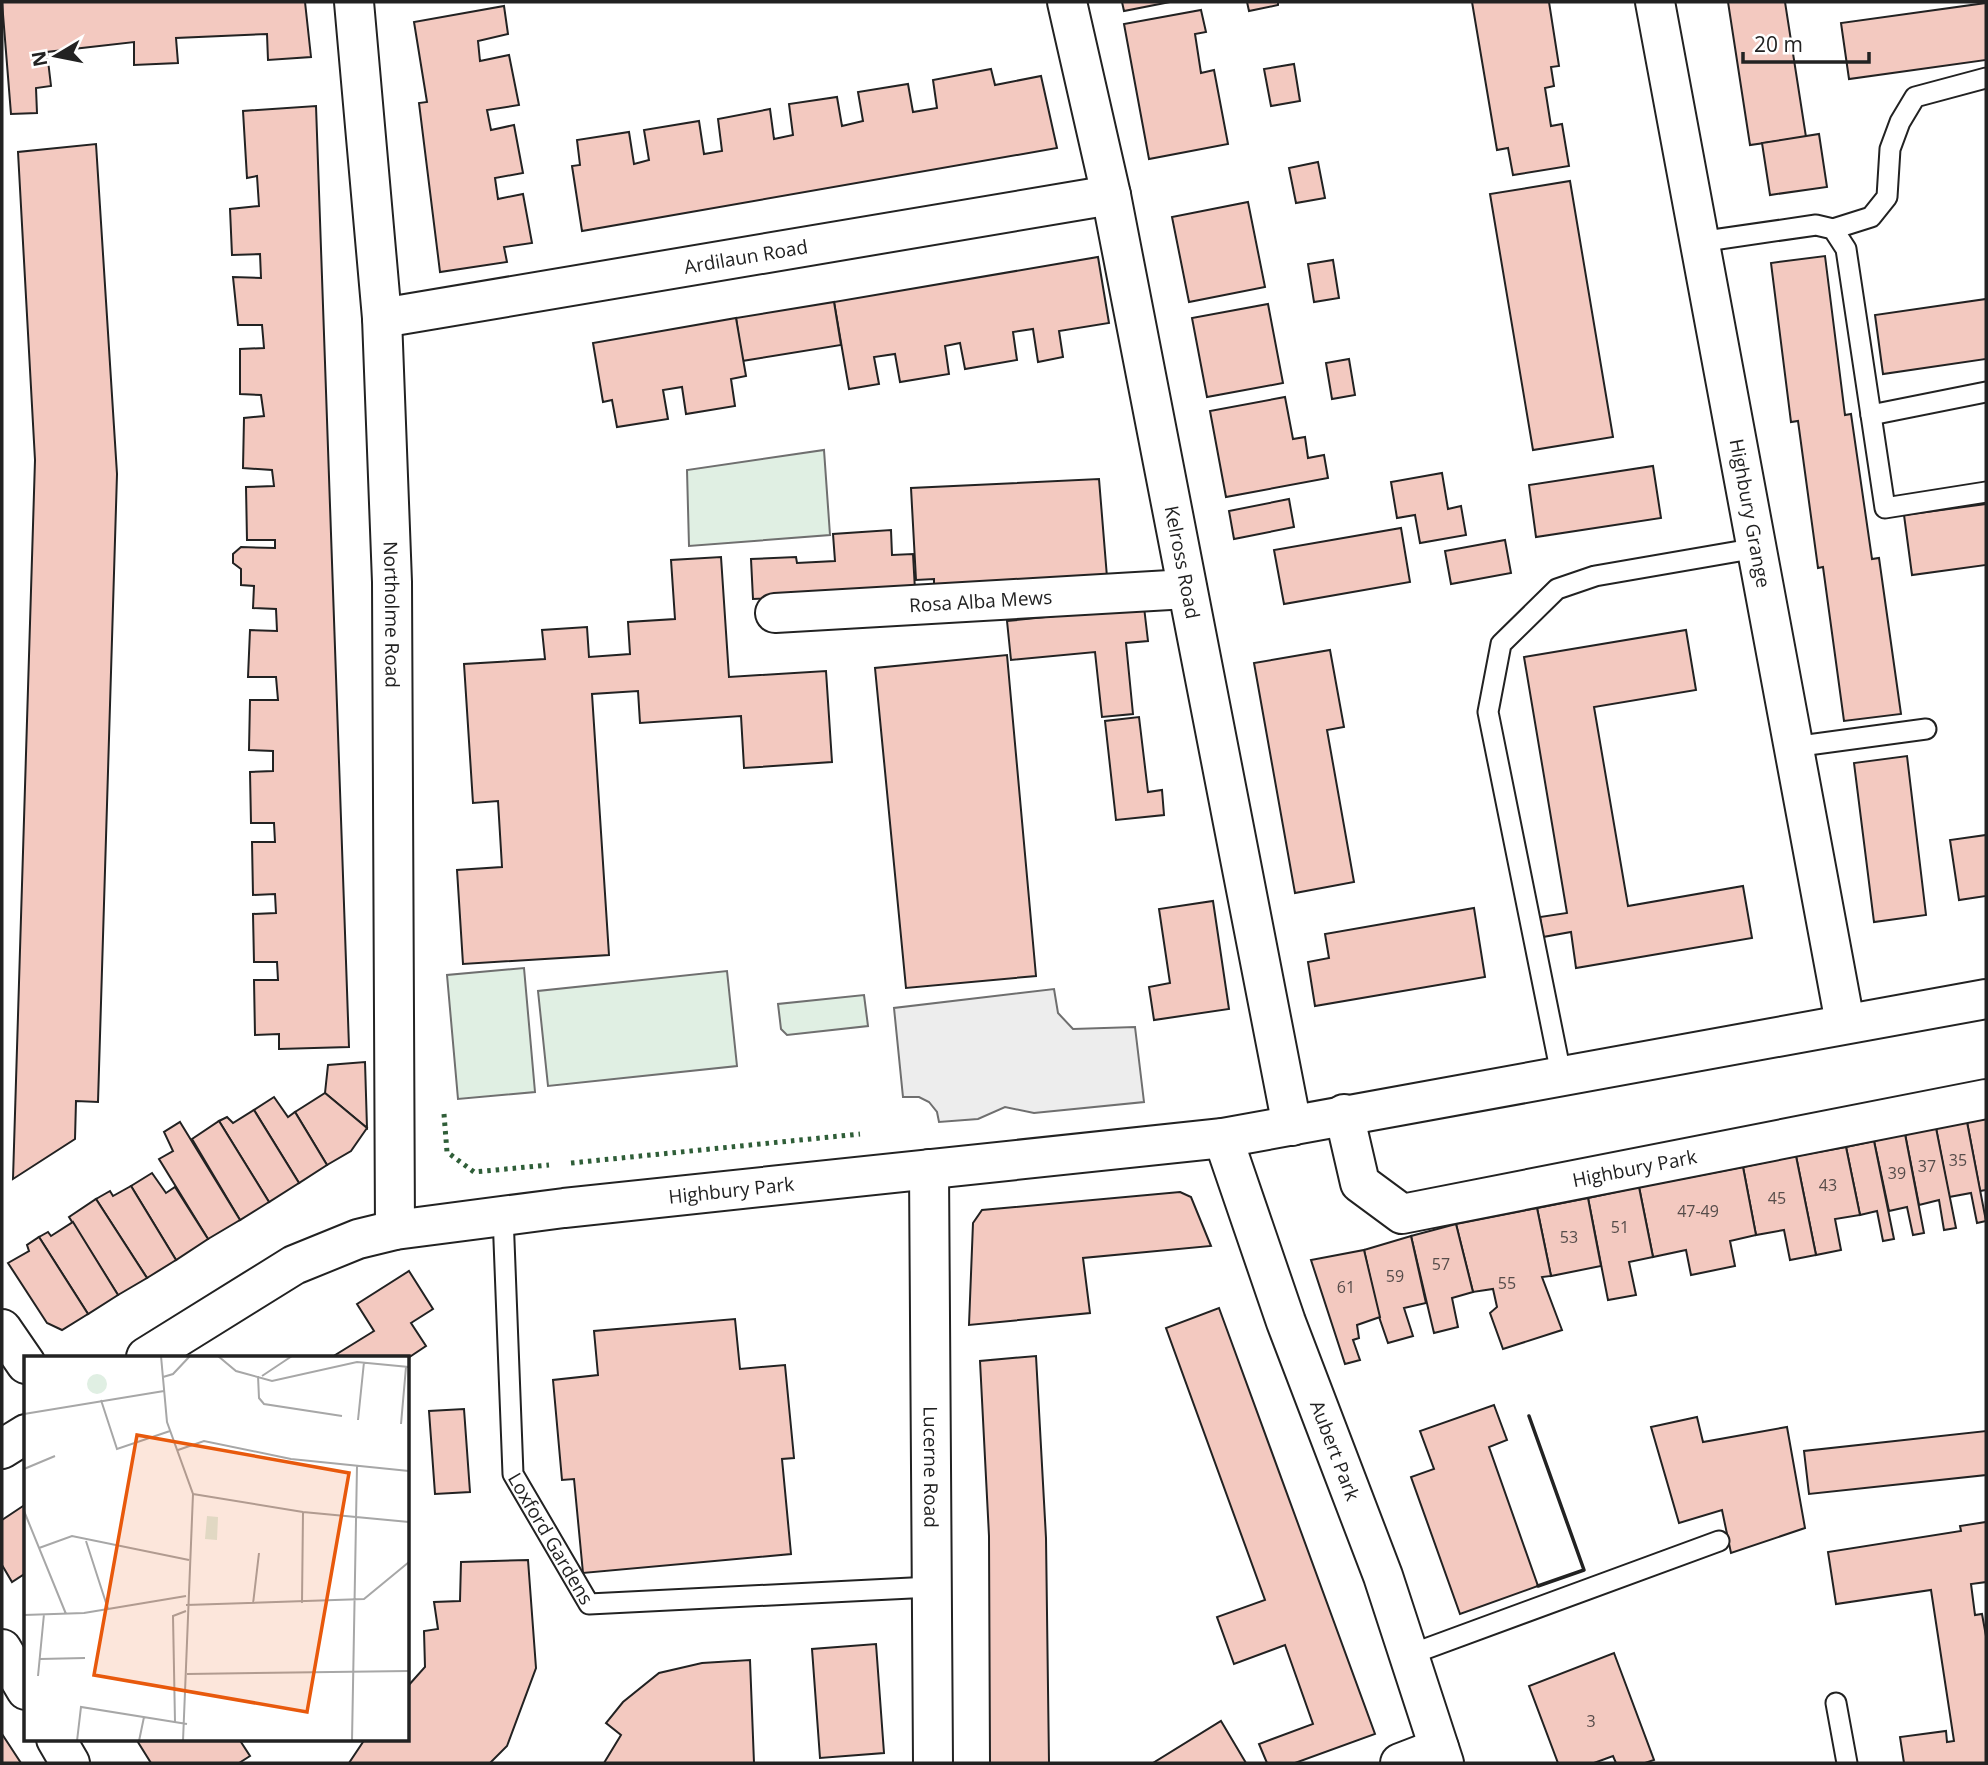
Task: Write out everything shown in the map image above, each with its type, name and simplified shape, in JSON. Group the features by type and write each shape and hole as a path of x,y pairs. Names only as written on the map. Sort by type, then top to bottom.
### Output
{"street":[{"name":"Northolme Road","path":"354,2 382,318 393,582 395,1230"},
{"name":"Kelross Road","path":"1067,2 1111,195 1292,1126"},
{"name":"Highbury Grange","path":"1655,2 1845,1023"},
{"name":"Ardilaun Road","path":"382,318 1111,195"},
{"name":"Rosa Alba Mews","path":"775,613 1187,589"},
{"name":"Highbury Park","path":"148,1356 294,1265 358,1239 395,1230 503,1215 1223,1138 1562,1074 1986,999"},
{"name":"Highbury Park","path":"1344,1115 1360,1182 1402,1214 1986,1099"},
{"name":"Aubert Park","path":"1223,1138 1286,1322 1409,1655 1442,1756"},
{"name":"Lucerne Road","path":"929,1170 933,1763"},
{"path":"2,1329 24,1361"},
{"path":"2,1449 24,1435"},
{"path":"2,1649 24,1686"},
{"path":"57,1740 70,1763"},
{"path":"1400,1763 1442,1756"}],"lane":[{"path":"1699,242 1816,225 1833,229 1871,217 1888,197 1890,149 1900,122 1915,97 1986,78"},
{"path":"1833,229 1846,249 1885,508 1986,492"},
{"path":"1871,415 1986,392"},
{"path":"1562,1074 1488,712 1501,644 1557,589 1595,576 1757,548"},
{"path":"1793,747 1927,729"},
{"name":"Loxford Gardens","path":"503,1215 513,1474 589,1604 931,1587"},
{"path":"1409,1655 1719,1541"},
{"path":"1836,1703 1847,1763"}],"green space":[{"path":"824,450 830,535 689,546 687,470"},
{"path":"524,968 535,1092 458,1099 447,975"},
{"path":"727,971 737,1066 548,1086 538,991"},
{"path":"864,995 868,1026 787,1035 781,1029 778,1004"}],"shaded area":[{"path":"1054,989 1058,1013 1073,1029 1135,1027 1144,1102 1034,1113 1005,1107 978,1119 939,1122 937,1112 929,1102 919,1097 903,1097 894,1008"}],"building":[{"path":"2,2 305,2 311,57 268,60 267,34 176,38 178,63 134,65 134,42 47,52 51,86 36,88 37,113 11,114"},
{"path":"1122,2 1170,2 1124,11"},
{"path":"1247,2 1278,2 1278,5 1249,11"},
{"path":"1472,2 1549,2 1559,66 1551,67 1554,86 1545,88 1551,126 1562,124 1569,166 1513,175 1508,148 1497,150"},
{"path":"1728,2 1785,2 1806,137 1750,145"},
{"path":"1986,3 1986,60 1849,79 1841,23"},
{"path":"504,6 508,34 478,41 480,61 509,55 519,105 487,110 491,130 514,125 523,173 495,178 498,199 523,194 532,243 504,247 507,262 440,272 419,103 427,102 414,22"},
{"path":"1201,10 1206,32 1195,34 1201,73 1214,70 1228,144 1149,159 1124,24"},
{"path":"1294,64 1300,101 1271,106 1264,69"},
{"path":"991,69 995,85 1041,76 1057,148 582,231 572,166 580,165 577,140 629,132 634,164 649,160 644,130 699,121 704,154 722,151 718,119 770,109 774,139 793,135 789,104 837,97 842,126 863,121 858,92 908,84 913,112 937,108 933,80"},
{"path":"316,106 349,1047 279,1049 279,1034 255,1035 254,980 278,980 277,962 254,962 253,914 276,913 275,894 253,895 252,842 275,842 274,823 251,823 250,772 273,771 273,751 249,750 250,700 278,700 276,677 248,677 250,630 277,631 276,609 253,608 254,586 241,585 241,569 233,563 233,554 241,547 275,548 275,540 247,540 246,487 274,486 272,470 243,468 244,418 264,416 261,395 240,394 240,349 264,348 262,325 238,325 233,277 261,278 260,254 232,255 230,209 259,206 257,176 247,178 243,111"},
{"path":"1819,134 1827,187 1770,195 1762,143"},
{"path":"96,144 117,474 98,1102 76,1101 75,1139 13,1179 35,460 18,152"},
{"path":"1318,162 1325,198 1296,203 1289,168"},
{"path":"1570,181 1613,437 1533,450 1490,194"},
{"path":"1248,202 1265,287 1189,302 1172,217"},
{"path":"1825,256 1845,415 1851,414 1872,559 1879,558 1901,714 1844,721 1823,567 1818,568 1798,421 1791,422 1771,263"},
{"path":"1098,257 1109,323 1059,331 1063,357 1038,362 1033,329 1013,332 1017,360 965,369 960,343 945,346 949,374 900,382 895,354 874,357 879,384 849,389 834,302"},
{"path":"1333,260 1339,298 1314,302 1308,264"},
{"path":"1986,299 1986,359 1883,374 1875,315"},
{"path":"834,302 841,345 742,361 736,318"},
{"path":"1268,304 1283,383 1207,397 1192,318"},
{"path":"736,318 746,376 731,379 735,406 686,414 682,387 663,390 668,419 617,427 612,400 603,402 593,343"},
{"path":"1349,359 1355,395 1332,399 1326,363"},
{"path":"1285,397 1293,439 1305,437 1308,458 1324,455 1328,478 1226,497 1210,411"},
{"path":"1653,466 1661,518 1536,537 1529,485"},
{"path":"1442,473 1448,509 1461,506 1466,535 1420,543 1415,515 1397,518 1391,482"},
{"path":"1099,479 1107,577 934,585 934,579 916,580 911,488"},
{"path":"1289,499 1294,527 1234,539 1229,511"},
{"path":"1986,504 1986,565 1912,575 1904,515"},
{"path":"1401,528 1410,582 1284,604 1274,550"},
{"path":"891,530 892,555 913,554 915,590 753,599 751,559 796,557 797,563 835,561 833,534"},
{"path":"1505,540 1511,573 1451,584 1445,551"},
{"path":"721,557 729,677 826,671 832,762 744,768 741,716 640,723 638,691 592,694 609,955 463,964 457,870 502,867 498,801 473,803 464,664 545,659 542,630 587,627 589,657 630,654 628,622 675,619 671,560"},
{"path":"1144,607 1148,641 1126,643 1133,714 1102,717 1095,652 1011,660 1007,621"},
{"path":"1686,630 1696,690 1594,707 1628,906 1743,886 1752,938 1576,968 1571,932 1543,937 1540,917 1567,913 1524,657"},
{"path":"1330,650 1344,727 1327,730 1354,882 1295,893 1254,663"},
{"path":"1007,655 1036,976 906,988 875,668"},
{"path":"1139,717 1148,792 1162,790 1164,815 1116,820 1105,721"},
{"path":"1907,756 1926,915 1874,922 1854,763"},
{"path":"1986,835 1986,896 1959,900 1950,840"},
{"path":"1213,901 1229,1009 1154,1020 1149,987 1170,983 1159,909"},
{"path":"1474,908 1485,977 1315,1006 1308,962 1329,958 1325,934"},
{"path":"365,1062 367,1128 325,1093 328,1065"},
{"path":"325,1093 367,1128 351,1151 327,1165 295,1112"},
{"path":"274,1097 288,1117 295,1112 327,1165 299,1183 254,1110"},
{"path":"254,1110 299,1183 269,1202 219,1121 227,1117 233,1123"},
{"path":"1986,1118 1986,1190 1980,1191 1967,1122"},
{"path":"219,1121 269,1202 240,1220 192,1139"},
{"path":"180,1122 240,1220 208,1239 159,1159 173,1151 164,1132"},
{"path":"1967,1122 1986,1221 1977,1223 1971,1193 1949,1197 1936,1128"},
{"path":"1936,1128 1956,1228 1944,1230 1939,1200 1919,1205 1905,1134"},
{"path":"1905,1134 1924,1233 1913,1235 1907,1207 1889,1211 1874,1141"},
{"path":"1874,1141 1894,1239 1883,1241 1877,1211 1860,1215 1846,1147"},
{"path":"1846,1147 1860,1215 1835,1219 1841,1250 1816,1255 1796,1156"},
{"path":"1796,1156 1816,1255 1790,1260 1784,1230 1756,1235 1743,1167"},
{"path":"1743,1167 1756,1235 1730,1241 1735,1266 1691,1275 1686,1250 1653,1257 1639,1187"},
{"path":"152,1173 166,1193 175,1187 208,1239 176,1260 131,1186"},
{"path":"131,1186 176,1260 147,1278 96,1199 110,1191 113,1196"},
{"path":"1639,1187 1653,1257 1629,1262 1636,1295 1608,1300 1588,1198"},
{"path":"1180,1192 1191,1197 1211,1246 1083,1258 1090,1313 969,1325 973,1223 982,1210"},
{"path":"1588,1198 1601,1266 1551,1276 1537,1208"},
{"path":"96,1199 147,1278 118,1295 69,1217"},
{"path":"1537,1208 1551,1276 1542,1277 1562,1330 1503,1349 1490,1313 1497,1307 1493,1289 1473,1292 1456,1224"},
{"path":"73,1222 118,1295 88,1314 39,1237 48,1232 51,1236"},
{"path":"1456,1224 1473,1292 1452,1298 1458,1327 1434,1333 1411,1236"},
{"path":"1411,1236 1426,1303 1404,1308 1413,1336 1388,1343 1378,1314 1364,1250"},
{"path":"39,1237 88,1314 62,1330 47,1323 8,1263 29,1251 27,1245"},
{"path":"1364,1250 1380,1317 1357,1325 1359,1338 1353,1340 1360,1360 1345,1364 1311,1260"},
{"path":"409,1271 433,1309 411,1323 426,1346 410,1357 334,1356 374,1331 357,1304"},
{"path":"1219,1308 1375,1734 1295,1763 1267,1763 1259,1744 1313,1724 1285,1645 1234,1664 1217,1617 1265,1600 1166,1328"},
{"path":"735,1319 740,1369 785,1365 794,1458 782,1459 791,1554 583,1573 574,1479 562,1480 553,1380 598,1375 594,1331"},
{"path":"1036,1356 1046,1538 1049,1763 990,1763 989,1536 980,1361"},
{"path":"1494,1405 1507,1440 1489,1447 1538,1586 1460,1614 1411,1477 1434,1469 1420,1431"},
{"path":"464,1409 470,1492 435,1494 429,1411"},
{"path":"1697,1417 1703,1442 1787,1427 1805,1528 1731,1553 1722,1510 1679,1523 1651,1427"},
{"path":"1986,1431 1986,1475 1809,1494 1804,1451"},
{"path":"24,1505 24,1577 12,1582 2,1565 2,1520"},
{"path":"1986,1522 1986,1582 1971,1584 1975,1615 1982,1614 1986,1636 1986,1763 1904,1763 1900,1737 1946,1731 1947,1742 1954,1741 1931,1590 1836,1604 1828,1552 1961,1531 1960,1526"},
{"path":"528,1560 536,1668 507,1746 490,1763 349,1763 364,1740 410,1740 410,1684 425,1667 424,1631 438,1629 434,1602 460,1601 461,1562"},
{"path":"876,1644 884,1753 820,1758 812,1649"},
{"path":"1614,1653 1654,1760 1645,1763 1616,1763 1613,1756 1594,1763 1558,1763 1529,1686"},
{"path":"750,1660 754,1763 604,1763 621,1735 606,1723 623,1702 659,1673 702,1663"},
{"path":"1221,1721 1246,1763 1153,1763"},
{"path":"2,1734 21,1763 2,1763"},
{"path":"137,1740 240,1740 250,1756 239,1763 151,1763"}],"hedge":[{"path":"444,1114 447,1152 474,1172 549,1165"},
{"path":"571,1163 860,1134"}],"wall":[{"path":"1529,1416 1584,1570 1538,1586"}]}
